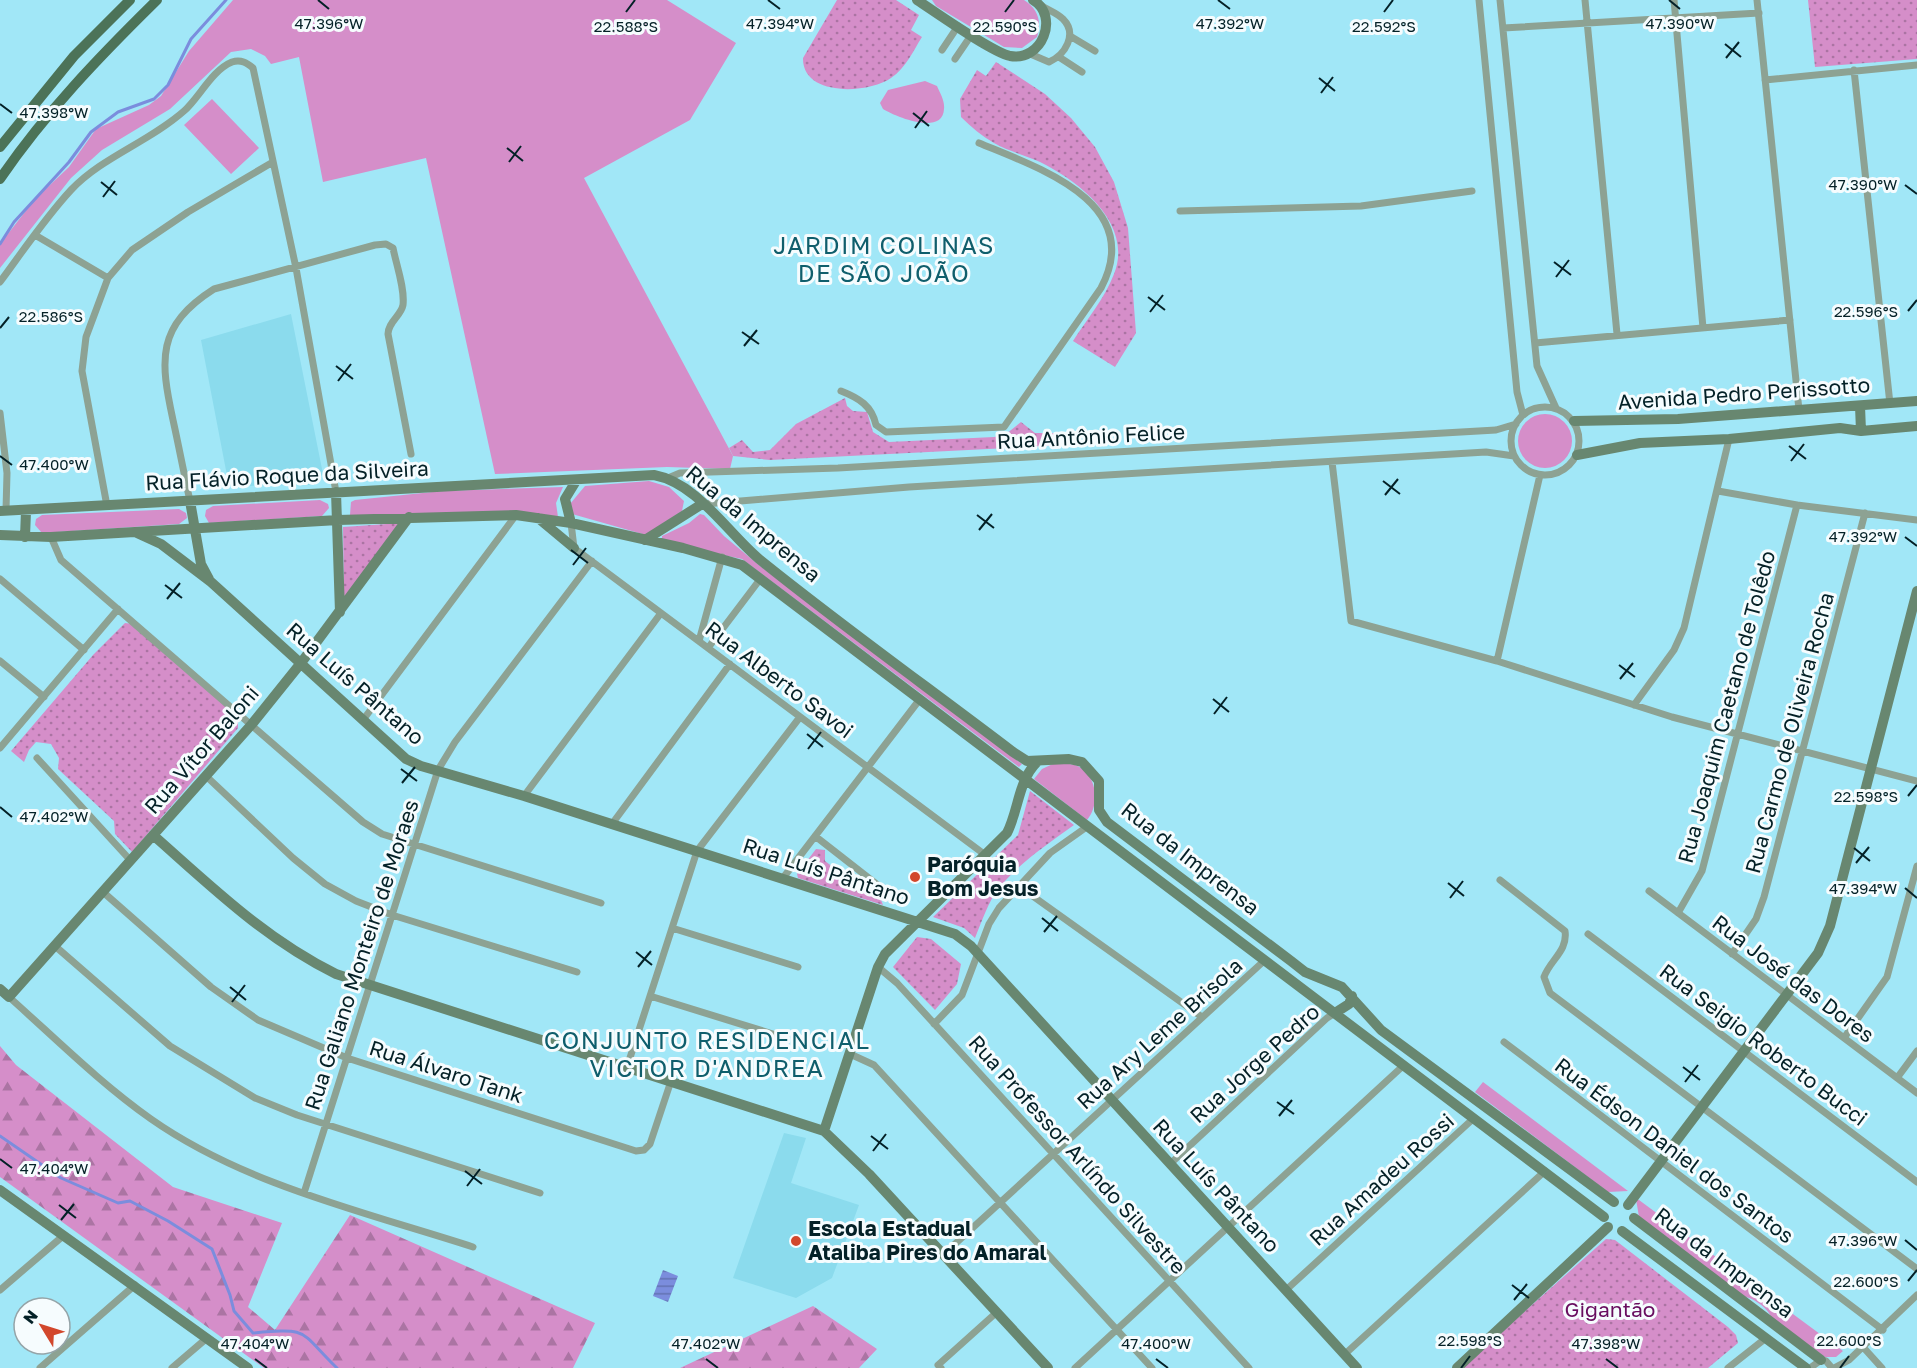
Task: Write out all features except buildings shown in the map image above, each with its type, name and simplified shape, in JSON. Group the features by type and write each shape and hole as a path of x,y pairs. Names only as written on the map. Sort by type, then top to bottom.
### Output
{"main road":[{"path":"0,147 23,116 75,56 130,0"},
{"path":"0,179 56,104 157,0"}],"street":[{"path":"917,0 928,4 958,26 1010,56 1028,53 1037,47 1046,30 1046,17 1037,3"},
{"path":"1479,0 1517,393 1523,415"},
{"path":"1500,0 1537,366 1556,408 1574,421 1580,443 1577,454 1561,471 1540,475 1521,465 1514,456 1511,445 1516,424 1523,415 1533,409 1556,408"},
{"path":"1585,0 1617,334"},
{"path":"1674,0 1703,328"},
{"path":"1757,0 1799,410"},
{"path":"1028,53 1049,62 1059,57 1070,36 1068,26 1062,18 1037,3"},
{"path":"1503,28 1588,22 1676,20 1758,13"},
{"path":"942,50 958,26"},
{"path":"955,59 972,34"},
{"path":"1070,36 1095,51"},
{"path":"1059,57 1082,72"},
{"path":"0,282 71,190 92,172 172,120 223,69 233,62 246,62 253,68 296,268 336,492 340,612"},
{"path":"1765,80 1917,64"},
{"path":"1854,70 1890,404"},
{"path":"841,391 855,397 873,412 876,425 886,432 1004,427 1101,288 1110,271 1113,244 1104,220 1090,204 1051,172 979,143"},
{"path":"107,506 82,371 86,337 108,279 132,250 188,212 273,162"},
{"path":"1180,211 1361,206 1472,191"},
{"path":"35,235 108,279"},
{"path":"190,501 164,376 165,351 177,322 191,304 214,289 375,245 386,244 393,248 403,305 390,326 388,334 411,454"},
{"path":"1535,343 1790,320"},
{"name":"Avenida Pedro Perissotto","path":"1574,421 1678,419 1917,401"},
{"path":"1860,406 1862,431"},
{"path":"0,413 7,473 3,511"},
{"name":"Rua Antônio Felice","path":"668,478 680,473 838,468 1496,430 1516,424"},
{"name":"Avenida Pedro Perissotto","path":"1577,454 1640,443 1729,440 1840,428 1862,431 1917,426"},
{"path":"1634,705 1674,650 1684,628 1729,440"},
{"name":"Rua Antônio Felice","path":"702,504 909,487 1486,452 1514,456"},
{"path":"1332,462 1351,621 1497,661 1699,724 1917,781"},
{"name":"Rua da Imprensa","path":"576,481 654,475 668,478 702,504 761,560 1013,752 1028,761 1037,762 1055,758 1082,762 1099,781 1099,810 1107,822 1305,972 1342,987 1383,1032 1614,1202 1628,1205 1634,1218 1833,1368"},
{"path":"1497,661 1540,475"},
{"path":"574,549 565,499 576,481"},
{"name":"Rua Flávio Roque da Silveira","path":"3,511 576,481"},
{"path":"1718,490 1797,505 1917,520"},
{"name":"Rua Luís Pântano","path":"190,501 201,564 211,582"},
{"path":"645,540 702,504"},
{"name":"Rua Joaquim Caetano de Tolêdo","path":"1678,913 1702,871 1797,505"},
{"path":"25,537 26,511"},
{"name":"Rua Carmo de Oliveira Rocha","path":"1732,954 1756,919 1764,897 1865,513"},
{"path":"0,535 51,537 215,526 409,517 516,515 571,523"},
{"path":"363,720 516,515"},
{"name":"Rua Vítor Baloni","path":"9,997 252,724 340,612 409,517"},
{"path":"537,518 574,549"},
{"name":"Rua da Imprensa","path":"571,523 722,557 742,565 1545,1171 1606,1222 1622,1231 1808,1368 1821,1360"},
{"path":"199,543 215,526"},
{"name":"Rua Luís Pântano","path":"135,532 161,544 211,582 406,759 955,934 978,954 1357,1368"},
{"path":"51,537 61,560 363,822 382,834 601,903"},
{"name":"Rua Alberto Savoi","path":"574,549 984,854"},
{"path":"699,641 722,557"},
{"name":"Rua Galiano Monteiro de Moraes","path":"304,1192 438,771 455,742 591,561"},
{"path":"708,648 761,578"},
{"path":"0,579 84,650"},
{"path":"1628,1205 1818,953 1830,926 1917,591"},
{"path":"1,745 118,609"},
{"path":"524,796 661,613"},
{"path":"0,661 44,697"},
{"path":"612,824 730,664"},
{"path":"783,878 920,699"},
{"path":"627,1067 697,851 800,717"},
{"path":"37,758 130,861"},
{"path":"824,1131 878,967 885,954 1007,832 1014,818 1025,777 1037,762"},
{"path":"206,776 293,858 325,884 356,901 392,915 577,972"},
{"path":"934,1024 962,995 989,924 999,908 1050,853 1088,826 1099,810"},
{"path":"153,835 270,936 299,956 369,986 824,1131 869,1174 1048,1368"},
{"name":"Rua Luís Pântano","path":"815,836 888,892"},
{"path":"1844,1038 1887,977 1917,866"},
{"path":"1500,880 1565,931 1563,949 1544,977 1550,993 1917,1269"},
{"path":"1020,887 1202,1017"},
{"name":"Rua José das Dores","path":"1649,891 1917,1094"},
{"name":"Rua Álvaro Tank","path":"103,892 211,987 258,1020 300,1040 347,1058 636,1151 644,1150 650,1144 671,1081"},
{"path":"672,928 798,967"},
{"name":"Rua Seigio Roberto Bucci","path":"1588,934 1917,1182"},
{"path":"55,946 170,1046 255,1098 326,1125 540,1194"},
{"name":"Rua Ary Leme Brisola","path":"944,1254 1265,960"},
{"name":"Rua Professor Arlíndo Silvestre","path":"878,967 897,983 1249,1368"},
{"path":"0,989 116,1093 153,1120 211,1154 254,1174 304,1192 473,1247"},
{"path":"650,996 776,1035"},
{"path":"1335,1013 1343,1010 1352,996"},
{"name":"Rua Jorge Pedro","path":"1170,1164 1335,1013"},
{"name":"Rua Édson Daniel dos Santos","path":"1504,1042 1882,1330"},
{"path":"1897,1078 1917,1051"},
{"path":"850,1054 874,1065 1152,1368"},
{"path":"1075,1368 1404,1065"},
{"name":"Rua Amadeu Rossi","path":"1286,1290 1474,1118"},
{"path":"1345,1354 1545,1171"},
{"path":"0,1190 248,1368"},
{"path":"1456,1368 1606,1222 1605,1211 1614,1202"},
{"name":"Rua da Imprensa","path":"1622,1231 1632,1223 1634,1218"},
{"path":"0,1290 63,1236"},
{"path":"40,1368 135,1285"},
{"path":"1833,1368 1849,1360 1917,1295"},
{"path":"939,1366 997,1312"},
{"path":"172,1368 207,1338"},
{"path":"1728,1368 1767,1338"},
{"path":"1863,1347 1882,1368"}],"shaded area":[{"path":"291,314 323,474 315,485 229,486 201,340"},
{"name":"Escola Estadual Ataliba Pires do Amaral","path":"784,1133 806,1138 791,1183 859,1205 832,1278 796,1298 733,1278"}],"green space":[{"path":"233,0 667,0 736,43 690,120 584,178 733,456 730,469 667,467 495,474 426,158 323,182 299,57 271,64 265,56 251,49 231,52 170,109 102,150 71,178 0,268 0,244 35,199 69,167 96,129 149,105 161,96 189,51"},
{"path":"837,0 896,0 919,15 911,30 922,37 905,64 891,78 867,87 838,89 824,86 813,80 806,71 803,58"},
{"path":"932,0 1024,0 1033,7 1038,16 1037,37 1022,48 1004,47 936,6"},
{"path":"1808,0 1917,0 1917,59 1815,67"},
{"path":"996,62 1045,94 1071,118 1095,147 1114,182 1128,228 1136,333 1115,367 1073,341 1101,300 1114,274 1118,256 1116,238 1110,222 1099,206 1071,180 1040,162 994,143 961,117 960,99 977,70 986,76"},
{"path":"925,81 937,86 943,100 942,117 936,122 908,120 883,109 880,103 888,90"},
{"path":"212,99 259,148 231,174 184,125"},
{"path":"845,398 847,406 853,411 867,412 873,432 889,442 994,437 1006,434 1021,422 1035,433 1074,433 1067,445 770,460 733,456 729,448 742,440 753,452 770,450 796,424"},
{"path":"1540,414 1550,414 1560,418 1568,426 1572,441 1568,456 1560,464 1550,468 1540,468 1530,464 1522,456 1518,446 1518,436 1522,426 1530,418"},
{"path":"649,481 669,487 684,501 682,511 646,535 572,514 570,504 585,486"},
{"path":"563,487 556,503 558,517 350,515 351,502 355,500 442,491"},
{"path":"320,500 328,504 329,508 322,516 209,523 205,516 206,510 213,506"},
{"path":"179,509 186,513 187,518 179,524 42,533 35,525 36,519 42,515"},
{"path":"700,514 704,515 724,536 760,566 1022,764 1019,767 742,559 662,542 662,536 689,523"},
{"path":"401,523 344,598 343,527"},
{"path":"125,623 133,624 238,717 238,728 132,852 115,834 114,821 58,769 59,758 51,744 36,742 29,750 24,762 11,751 93,655"},
{"path":"1057,762 1079,766 1091,779 1095,800 1094,808 1087,820 1034,779 1042,769"},
{"path":"1030,791 1074,825 1034,854 999,888 975,938 964,928 933,917 1018,835"},
{"path":"816,849 825,850 825,861 868,894 877,889 883,905 798,878 797,874"},
{"path":"917,937 931,939 961,964 957,984 935,1010 893,967"},
{"path":"0,1046 16,1065 173,1187 282,1223 248,1307 275,1330 350,1215 595,1323 573,1368 264,1368 0,1177"},
{"path":"1483,1082 1628,1191 1608,1192 1475,1092"},
{"path":"1636,1199 1843,1351 1836,1357 1825,1357 1772,1319 1759,1303 1741,1296 1639,1217"},
{"name":"Gigantão","path":"1606,1239 1615,1240 1728,1327 1736,1335 1738,1343 1708,1368 1461,1368"},
{"path":"813,1306 877,1349 859,1368 680,1368"}],"water":[{"path":"663,1270 678,1276 668,1302 653,1296"}],"waterway":[{"path":"0,244 14,222 69,162 91,132 118,112 154,99 168,85 191,39 226,0"},
{"path":"0,1136 61,1178 118,1203 130,1201 168,1221 212,1249 234,1311 253,1333 285,1331 302,1334 337,1368"}],"place":[{"name":"Paróquia Bom Jesus","path":"915,877"},
{"name":"Escola Estadual Ataliba Pires do Amaral","path":"796,1241"}],"district":[{"name":"JARDIM COLINAS DE SÃO JOÃO","path":"884,260"},
{"name":"CONJUNTO RESIDENCIAL VICTOR D'ANDREA","path":"707,1055"}]}
